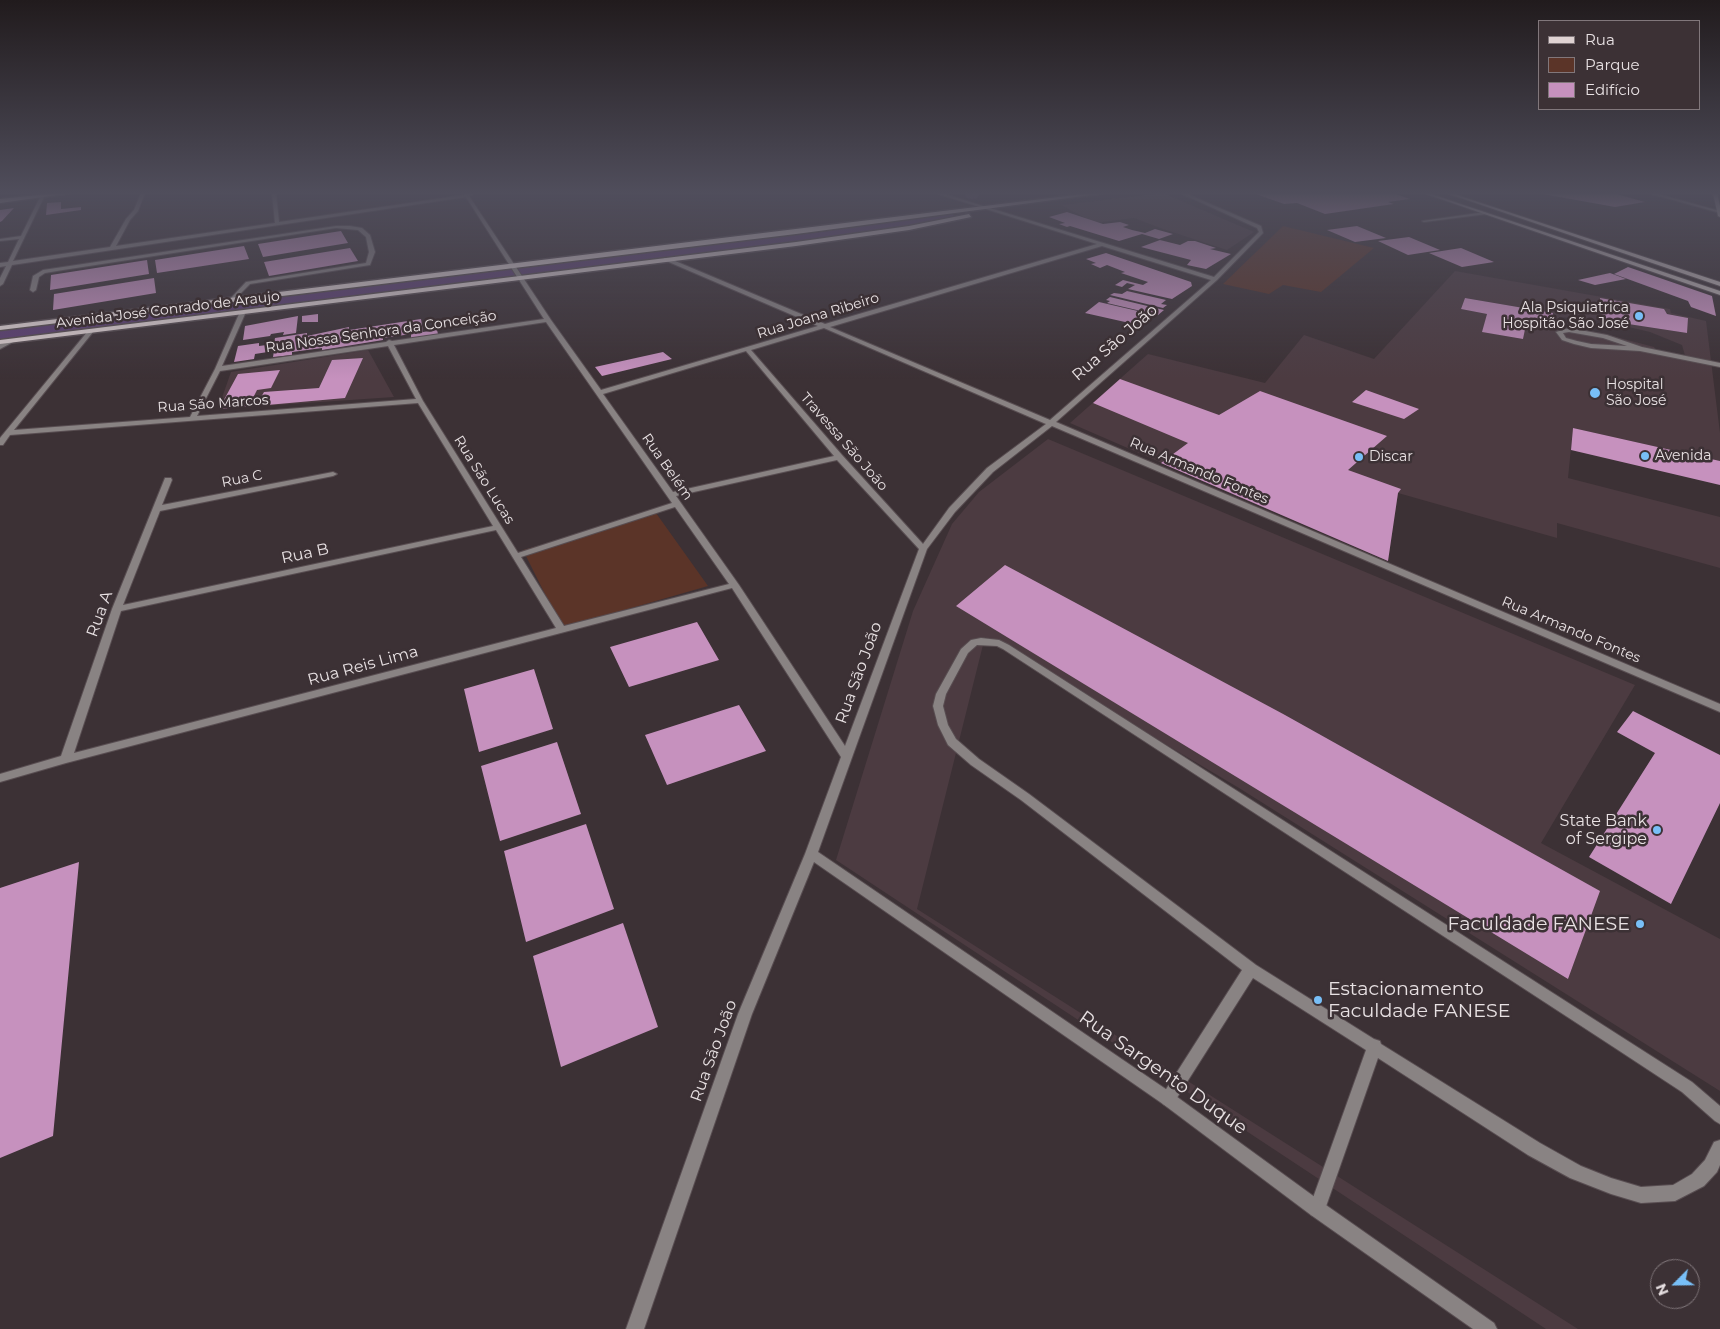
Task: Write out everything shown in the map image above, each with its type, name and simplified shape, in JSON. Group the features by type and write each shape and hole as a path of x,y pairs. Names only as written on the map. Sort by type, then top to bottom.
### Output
{"main road":[{"name":"Avenida José Conrado de Araujo","path":"0,328 610,255"},
{"name":"Avenida José Conrado de Araujo","path":"1,344 11,341 242,314 700,255"},
{"path":"1608,255 1720,293"},
{"path":"1633,255 1720,284"},
{"path":"335,289 364,297"}],"street":[{"path":"0,284 14,255"},
{"path":"0,265 71,255"},
{"path":"33,290 36,276 43,272 149,255"},
{"path":"232,300 248,283 368,264 371,255"},
{"name":"Rua Belém","path":"505,255 598,393 734,585 847,757"},
{"name":"Rua Joana Ribeiro","path":"598,393 1065,255"},
{"path":"1137,255 1214,279"},
{"name":"Rua São João","path":"635,1329 745,1014 811,854 924,549 952,510 990,470 1051,423 1214,279 1239,255"},
{"name":"Rua Armando Fontes","path":"666,259 1720,708"},
{"path":"192,419 218,369 242,314"},
{"name":"Rua Nossa Senhora da Conceição","path":"218,369 389,342 548,320"},
{"path":"1640,349 1591,346 1576,343 1564,339 1559,332 1569,330 1605,336 1640,349 1720,366"},
{"path":"0,443 90,332"},
{"name":"Rua São Lucas","path":"389,342 420,401 562,630"},
{"name":"Travessa São João","path":"748,350 839,457 924,549"},
{"name":"Rua São Marcos","path":"8,433 420,401"},
{"path":"670,495 839,457"},
{"name":"Rua C","path":"156,509 333,474"},
{"name":"Rua A","path":"66,759 117,609 168,480"},
{"path":"517,556 677,504"},
{"name":"Rua B","path":"117,609 499,527"},
{"name":"Rua Reis Lima","path":"0,778 66,759 734,585"},
{"path":"1720,1116 1687,1087 1006,647 987,641 971,644 964,651 941,694 938,706 943,725 952,742 975,762 1025,797 1251,968 1576,1172 1641,1195 1675,1193 1698,1180 1711,1166 1720,1148"},
{"name":"Rua Sargento Duque","path":"811,854 1168,1099 1317,1209 1488,1329"},
{"path":"1168,1099 1251,968"},
{"path":"1317,1209 1375,1046"}],"shaded area":[{"name":"Discar","path":"1455,271 1670,309 1671,313 1706,321 1720,433 1720,461 1573,428 1568,478 1720,517 1720,568 1557,523 1557,538 1398,493 1388,561 1070,423 1148,354 1265,383 1304,335 1374,359","holes":["1465,298 1553,313 1551,325 1527,320 1523,339 1483,332 1487,314 1461,309","1600,299 1687,318 1687,333 1602,320","1559,317 1603,321 1650,332 1682,345 1686,359 1658,354 1654,347 1601,333 1559,326"]},
{"path":"368,350 394,397 218,409 231,372"},
{"path":"1048,439 1635,685 1541,843 1720,939 1720,1091 1239,788 985,637 917,909 1578,1329 1546,1329 836,860 913,611 952,524 979,492","holes":["957,606 1285,715 1599,891 1568,979"]}],"green space":[{"path":"1253,255 1366,255 1321,292 1283,285 1269,294 1223,284"},
{"path":"656,513 708,586 562,628 523,550"}],"building":[{"path":"187,255 247,255 249,259 157,273 155,260"},
{"path":"307,255 354,255 358,261 269,276 264,262"},
{"path":"1099,255 1112,255 1191,282 1192,286 1172,299 1128,289 1135,285 1127,283 1122,287 1115,285 1123,280 1143,285 1148,282 1121,273 1125,272 1107,265 1100,268 1091,264 1096,263 1086,259"},
{"path":"1172,255 1229,255 1206,269 1187,265 1191,260"},
{"path":"1434,255 1478,255 1494,262 1462,267"},
{"path":"147,260 149,274 50,290 51,275"},
{"path":"1628,267 1712,296 1716,316 1691,307 1688,301 1614,274"},
{"path":"1610,273 1626,279 1595,285 1578,280"},
{"path":"154,278 156,293 53,310 54,294"},
{"path":"1127,291 1166,300 1161,304 1167,305 1163,308 1110,295 1114,293 1122,294"},
{"path":"1110,297 1164,310 1158,315 1107,303 1110,301 1106,300"},
{"path":"1465,298 1553,313 1552,325 1527,320 1523,339 1482,332 1487,314 1461,309"},
{"name":"Ala Psiquiatrica Hospitão São José","path":"1600,298 1664,309 1667,314 1688,318 1687,333 1602,320"},
{"path":"1099,302 1155,315 1148,321 1141,319 1134,324 1085,313"},
{"path":"318,314 318,322 302,322 302,316"},
{"path":"298,316 296,333 283,335 284,332 243,340 245,326"},
{"path":"421,319 423,332 437,330 438,334 411,338 411,334 322,350 322,348 292,352 292,355 273,357 274,351 255,354 254,359 234,362 238,346 259,343 259,346 274,344 275,338 307,333 307,336 349,327 349,330"},
{"path":"663,352 672,359 602,376 595,367"},
{"path":"363,358 345,398 256,406 264,392 319,388 332,360"},
{"path":"280,370 271,388 257,390 249,406 219,409 238,374"},
{"path":"1120,379 1219,415 1260,391 1387,436 1348,470 1401,489 1398,493 1388,561 1161,463 1188,443 1093,403"},
{"path":"1366,390 1419,409 1404,419 1352,402"},
{"name":"Avenida","path":"1573,428 1720,461 1720,485 1571,450"},
{"name":"Faculdade FANESE","path":"1005,565 1285,715 1600,891 1568,979 956,606"},
{"path":"697,622 719,660 629,687 610,647"},
{"path":"534,669 553,729 479,752 464,689"},
{"path":"739,705 766,751 667,785 645,735"},
{"name":"State Bank of Sergipe","path":"1633,711 1720,755 1720,803 1671,904 1589,857 1655,753 1617,732"},
{"path":"557,742 581,814 500,841 481,766"},
{"path":"586,824 614,909 526,942 504,851"},
{"path":"79,862 53,1136 0,1158 0,888"},
{"path":"623,923 658,1027 561,1067 533,956"}],"waterway":[{"path":"0,335 669,255"}],"place":[{"name":"Ala Psiquiatrica Hospitão São José","path":"1639,316"},
{"name":"Hospital São José","path":"1595,393"},
{"name":"Avenida","path":"1645,456"},
{"name":"Discar","path":"1359,457"},
{"name":"State Bank of Sergipe","path":"1657,830"},
{"name":"Faculdade FANESE","path":"1640,924"},
{"name":"Estacionamento Faculdade FANESE","path":"1318,1000"}]}
